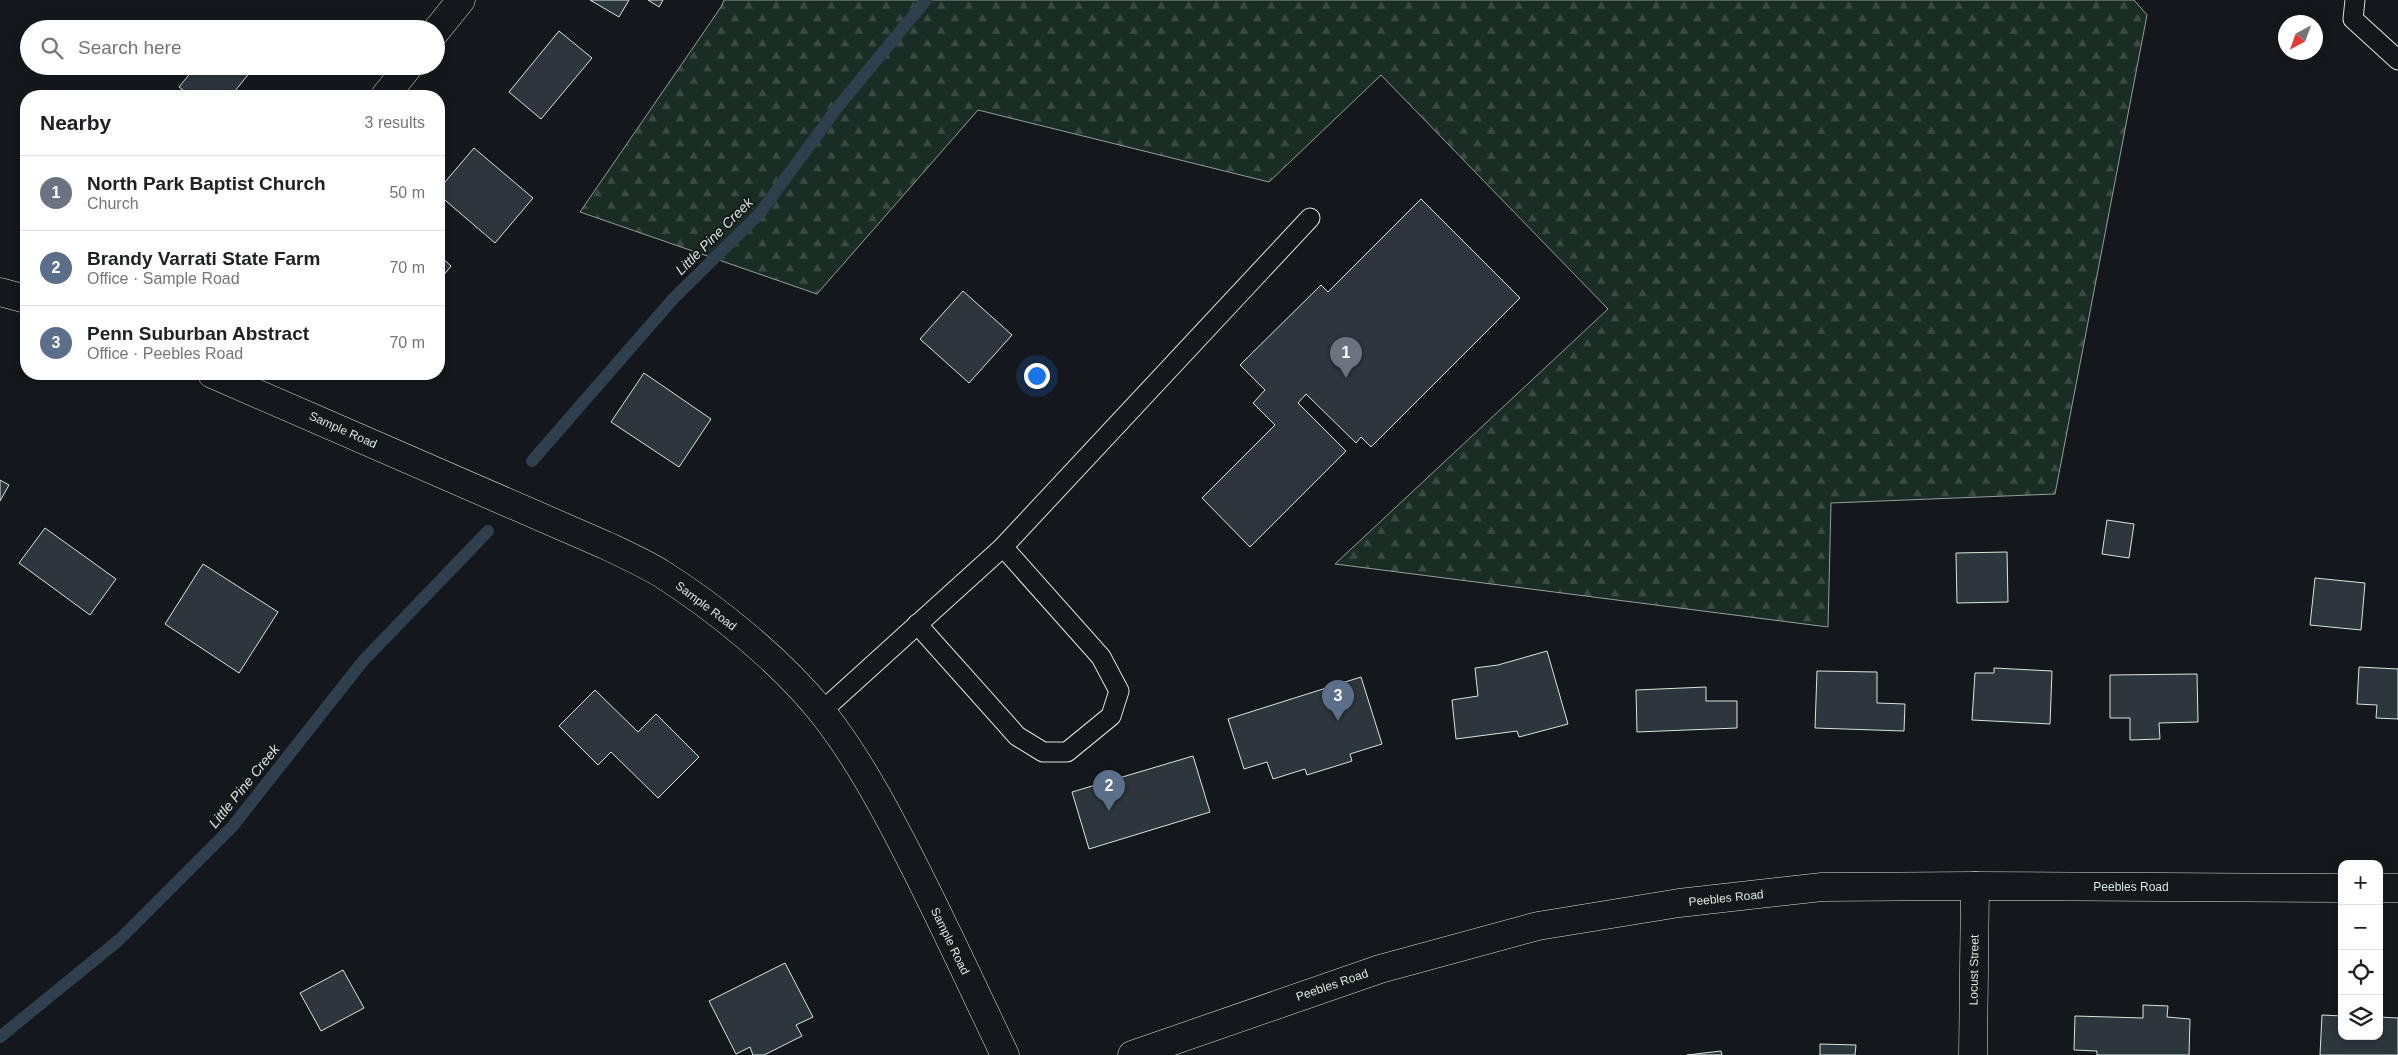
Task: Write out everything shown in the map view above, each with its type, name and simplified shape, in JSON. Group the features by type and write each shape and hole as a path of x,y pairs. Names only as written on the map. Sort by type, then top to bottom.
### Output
{"street":[{"path":"445,20 460,0"},
{"path":"390,90 402,75"},
{"path":"0,292 20,298"},
{"name":"Sample Road","path":"226,380 605,545 661,574 711,608 765,652 822,711 854,758 891,820 1005,1055"},
{"name":"Locust Street","path":"1973,1055 1975,886"},
{"name":"Peebles Road","path":"1132,1055 1380,969 1538,926 1679,902 1822,887 2338,888"},
{"path":"2383,888 2398,888"}],"lane":[{"path":"2355,0 2353,19 2398,60"},
{"path":"822,711 1003,547 1310,218"},
{"path":"917,624 1017,736 1043,752 1067,752 1112,716 1119,690 1101,657 1003,547"}],"green space":[{"path":"724,0 2134,0 2147,15 2055,494 1831,503 1828,627 1335,564 1608,309 1381,75 1269,182 978,110 817,294 580,212"}],"building":[{"path":"590,0 629,0 619,17"},
{"path":"648,0 663,0 659,7"},
{"path":"559,31 592,58 541,119 509,92"},
{"path":"189,75 248,75 236,90 183,90 179,87"},
{"path":"474,148 533,198 495,243 445,200 445,182"},
{"path":"1421,199 1520,298 1371,447 1361,437 1356,443 1306,394 1298,403 1346,451 1250,547 1202,498 1275,425 1253,403 1265,390 1240,365 1321,285 1328,292"},
{"path":"445,260 451,266 445,274"},
{"path":"963,291 1012,335 969,383 920,339"},
{"path":"644,373 711,419 679,467 611,422"},
{"path":"0,480 9,485 0,501"},
{"path":"2107,520 2134,524 2129,558 2102,554"},
{"path":"45,528 116,579 90,615 19,563"},
{"path":"2007,552 2008,602 1957,603 1956,553"},
{"path":"203,564 278,612 239,673 165,624"},
{"path":"2315,578 2365,583 2361,630 2310,625"},
{"path":"1547,651 1568,724 1519,737 1517,731 1456,739 1452,700 1478,696 1475,668 1498,665"},
{"path":"2359,667 2398,669 2398,719 2376,718 2377,705 2357,704"},
{"path":"1994,668 2052,671 2050,724 1972,720 1975,673 1994,673"},
{"path":"1817,671 1877,672 1877,703 1905,704 1904,731 1815,728"},
{"path":"2197,674 2198,722 2159,723 2160,739 2130,740 2130,718 2110,718 2110,675"},
{"path":"1361,677 1382,744 1350,754 1352,761 1307,775 1305,769 1273,779 1267,762 1244,769 1228,719"},
{"path":"1706,687 1706,701 1737,701 1737,728 1637,732 1636,690"},
{"path":"595,690 638,732 656,714 699,757 658,798 611,752 598,765 559,726"},
{"path":"1193,756 1210,812 1089,849 1072,792"},
{"path":"785,963 813,1017 796,1025 802,1036 764,1055 753,1055 750,1047 736,1054 709,1001"},
{"path":"343,970 364,1008 321,1031 300,993"},
{"path":"2143,1005 2168,1006 2167,1017 2190,1019 2189,1055 2097,1055 2097,1051 2074,1050 2075,1016 2143,1018"},
{"path":"2322,1015 2338,1016 2338,1040 2383,1040 2383,1017 2398,1018 2398,1055 2320,1055"},
{"path":"1820,1044 1856,1045 1855,1055 1820,1055"},
{"path":"1721,1051 1722,1055 1687,1055"}],"waterway":[{"name":"Little Pine Creek","path":"532,461 673,299 760,213 837,108 926,0"},
{"name":"Little Pine Creek","path":"0,1037 119,940 232,827 363,661 488,531"}],"place":[{"name":"North Park Baptist Church","path":"1346,378"},
{"name":"Penn Suburban Abstract","path":"1338,721"},
{"name":"Brandy Varrati State Farm","path":"1109,811"}]}
